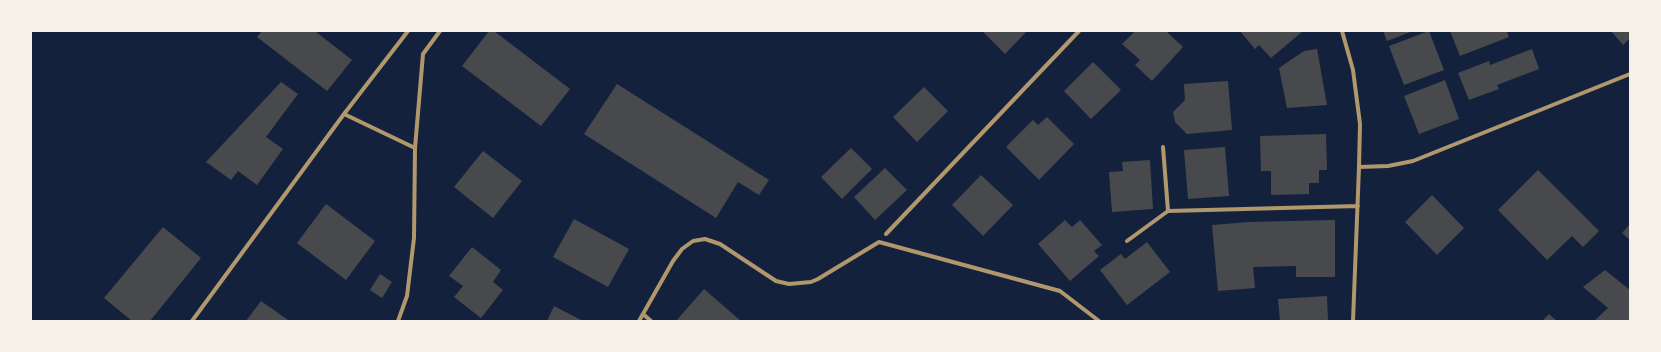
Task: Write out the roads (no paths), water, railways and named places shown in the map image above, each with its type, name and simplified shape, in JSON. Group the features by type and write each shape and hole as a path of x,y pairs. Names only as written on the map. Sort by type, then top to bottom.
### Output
{"street":[{"path":"192,321 344,114 408,31"},
{"path":"398,321 407,296 414,238 415,148 423,54 440,31"},
{"path":"886,234 1079,31"},
{"path":"1342,31 1353,70 1360,124 1360,167 1353,321"},
{"path":"1360,167 1388,166 1413,161 1630,74"},
{"path":"344,114 415,148"},
{"path":"1163,147 1168,211"},
{"path":"1128,241 1168,211 1358,206"},
{"path":"640,321 673,261 682,249 693,241 705,239 720,244 776,281 789,284 811,282 818,279 879,242 1060,291 1099,321"},
{"path":"644,314 651,321"}]}
